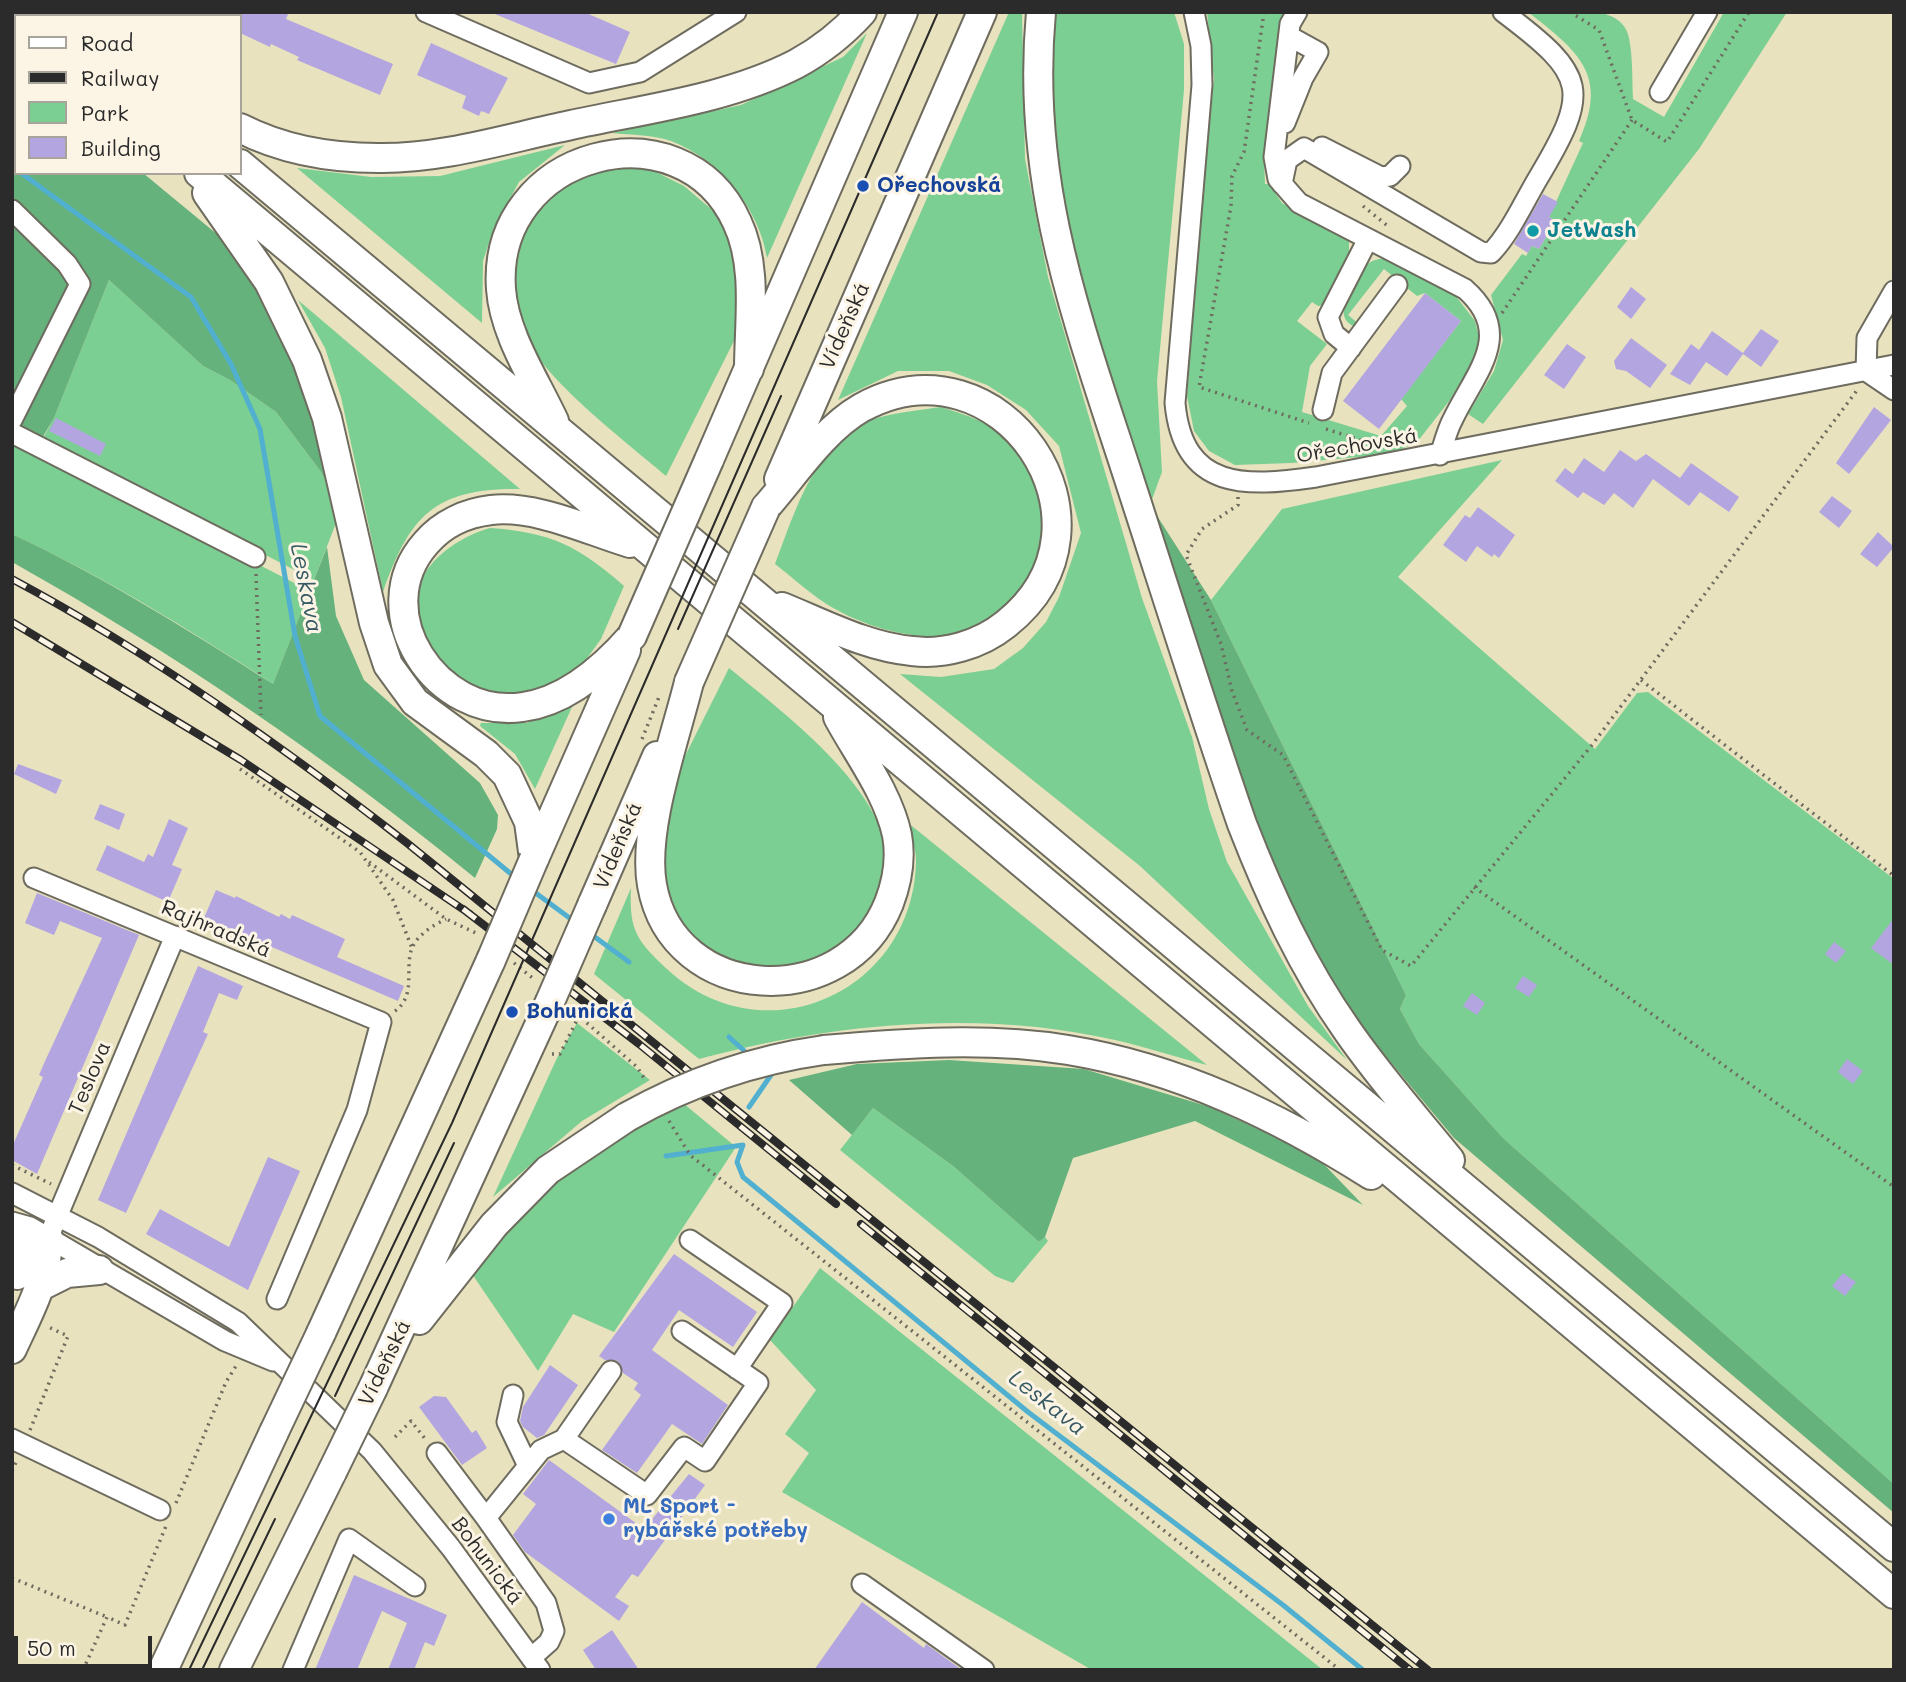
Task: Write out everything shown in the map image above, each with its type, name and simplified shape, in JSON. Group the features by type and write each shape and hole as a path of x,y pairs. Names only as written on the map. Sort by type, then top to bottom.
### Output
{"highway":[{"path":"242,129 275,144 326,155 379,158 434,155 714,94 794,65 832,42 862,12"},
{"path":"162,1668 321,1333 496,953 534,859 903,12"},
{"name":"Vídeňská","path":"234,1670 378,1378 553,999 982,12"},
{"path":"1041,12 1037,109 1045,188 1055,236 1083,336 1242,824 1287,930 1329,1002 1368,1058 1488,1209"},
{"path":"559,430 508,322 501,291 502,259 511,229 534,193 552,175 590,158 619,153 662,159 689,170 723,198 737,222 747,253 749,369"},
{"path":"242,166 1894,1547"},
{"path":"194,175 269,282 299,338 327,418 373,624 388,665 415,702 486,754 507,775 529,822 534,859"},
{"path":"201,175 1894,1594"},
{"path":"757,596 867,642 894,649 935,652 952,649 1000,629 1028,603 1048,570 1057,533 1054,495 1045,468 1031,443 991,408 963,396 931,391 883,398 849,416 766,507"},
{"path":"632,636 602,667 566,691 524,707 491,706 461,696 425,666 405,623 404,592 413,562 431,537 443,527 474,513 520,511 642,547"},
{"path":"689,682 655,818 651,844 651,881 663,915 677,938 689,950 720,971 747,979 792,980 835,966 869,938 892,896 899,852 893,822 887,806 829,702"},
{"path":"378,1378 455,1273 548,1170 627,1117 680,1089 736,1068 824,1050 936,1042 1025,1045 1068,1050 1153,1070 1226,1096 1269,1117 1350,1161 1468,1237"},
{"path":"12,1225 20,1245 23,1282 12,1349"},
{"path":"23,1282 48,1263 52,1228"},
{"path":"23,1282 99,1270"},
{"path":"244,1670 260,1618"}],"street":[{"path":"426,12 589,83 640,72 736,12"},
{"name":"Ořechovská","path":"1194,12 1201,46 1202,85 1175,403 1177,422 1192,458 1209,472 1238,481 1293,480 1440,455 1894,365"},
{"path":"1297,12 1290,24 1275,150 1275,173 1283,187 1299,203 1465,289 1484,310 1490,337 1488,352 1451,421 1440,455"},
{"path":"1304,148 1481,253 1491,253 1563,138 1575,96 1573,85 1557,58 1503,12"},
{"path":"1660,92 1707,12"},
{"path":"1275,150 1303,78 1318,52 1289,36"},
{"path":"1283,187 1287,160 1304,148 1328,149 1381,177 1390,176 1400,166"},
{"path":"12,209 67,264 80,284 12,420"},
{"path":"1351,348 1334,334 1328,317 1368,239"},
{"path":"1323,410 1332,373 1398,285"},
{"path":"1894,291 1867,338 1866,371 1894,390"},
{"path":"12,433 255,556"},
{"name":"Rajhradská","path":"34,878 382,1022"},
{"name":"Teslova","path":"52,1228 175,936"},
{"path":"277,1300 357,1110 382,1022"},
{"name":"Bohunická","path":"12,1194 99,1270 225,1341 277,1363"},
{"name":"Bohunická","path":"12,1225 52,1228 98,1237 222,1310 252,1335 277,1363 372,1451 451,1548 536,1664"},
{"path":"690,1240 782,1303 737,1368"},
{"path":"564,1438 647,1495 684,1447 705,1461 758,1383 682,1331"},
{"path":"486,1518 541,1450 564,1438 611,1371"},
{"path":"513,1395 507,1422 528,1466"},
{"path":"18,1442 167,1514"},
{"path":"437,1453 546,1603 554,1631 536,1664"},
{"path":"293,1670 349,1539 415,1587"},
{"path":"862,1584 984,1670"}],"path":[{"path":"1199,383 1231,206 1232,176 1244,152 1264,12"},
{"path":"1501,315 1632,120"},
{"path":"1238,481 1238,505 1202,529 1186,555 1221,644 1232,691 1247,730 1267,741 1283,755 1382,950 1411,966 1592,745 1856,394 1866,371"},
{"path":"255,556 261,715"},
{"path":"1641,680 1894,876"},
{"path":"240,769 360,852 393,900 412,948 410,985 401,1007 382,1022"},
{"path":"369,862 446,919 472,929 496,953 553,999 579,1016 637,1067"},
{"path":"1474,887 1894,1187"},
{"path":"412,948 428,929 446,919"},
{"path":"560,1054 579,1016"},
{"path":"686,1149 806,1248 1340,1670"},
{"path":"12,1165 66,1192"},
{"path":"12,1471 18,1442 68,1336 44,1325"},
{"path":"12,1578 125,1625 167,1514 234,1369"},
{"path":"395,1437 411,1421 437,1453"},
{"path":"83,1670 107,1617"}],"green space":[{"path":"1588,11 1615,18 1624,26 1629,38 1633,99 1664,117 1724,12 1787,12 1699,149 1483,424 1468,414 1494,371 1503,340 1491,295 1522,254 1526,256 1532,246 1539,249 1556,221 1549,217 1583,143 1579,141 1588,118 1591,99 1584,67 1574,53 1528,12"},
{"path":"1009,12 1022,12 1025,159 1048,277 1142,598 1192,737 1209,809 1227,862 1308,1006 1347,1060 1140,866 900,674 941,677 994,669 1023,648 1046,622 1059,597 1081,533 1059,446 1026,410 987,385 949,371 898,371 838,400"},
{"path":"1053,12 1174,12 1184,44 1184,90 1157,381 1162,472 1150,505 1086,317 1051,149"},
{"path":"1207,12 1285,12 1264,160 1265,184 1269,184 1282,203 1349,241 1349,257 1324,305 1318,306 1312,302 1297,321 1327,344 1310,366 1302,412 1381,436 1407,406 1401,399 1461,321 1425,293 1417,296 1384,269 1348,315 1359,324 1356,327 1350,324 1344,315 1346,304 1357,280 1371,262 1386,258 1455,295 1475,321 1480,341 1475,358 1450,400 1418,441 1392,454 1235,465 1209,451 1194,431 1187,396 1200,206 1214,79"},
{"path":"867,33 767,258 763,239 746,204 734,188 705,160 671,141 650,136 612,133 741,105 843,57"},
{"path":"12,67 14,175 145,175 218,235 249,270 288,334 341,510 321,472 276,412 230,380 203,366 109,280 54,418 41,440 12,425"},
{"path":"565,145 519,182 494,228 483,261 482,323 297,168 371,177 440,176"},
{"path":"612,167 650,169 684,186 717,214 735,237 741,271 736,337 666,476 601,422 555,377 521,332 512,309 512,284 517,256 537,213 546,202 569,185"},
{"path":"109,280 203,366 230,380 276,412 321,472 341,510 314,580 42,440 54,418"},
{"path":"298,300 520,489 467,494 446,501 430,511 404,543 383,592 341,397 325,348"},
{"path":"941,407 994,428 1025,455 1036,482 1042,519 1041,550 1027,581 1017,595 992,619 963,633 946,636 910,635 874,626 840,612 775,564 800,500 823,459 838,442 856,428 877,418"},
{"path":"12,438 310,591 273,684 146,604 12,534"},
{"path":"1502,460 1398,577 1595,749 1637,693 1648,692 1894,879 1894,1484 1503,1138 1419,1044 1400,1009 1406,995 1211,600 1282,509"},
{"path":"1150,505 1211,600 1406,995 1400,1009 1419,1044 1503,1138 1894,1484 1894,1513 1454,1138 1348,1011 1276,882"},
{"path":"490,528 530,533 563,544 593,561 624,586 601,639 580,668 524,703 448,684 425,640 416,615 420,584 436,559 448,548"},
{"path":"12,534 113,586 273,684 327,547 336,616 364,680 480,783 498,815 497,829 475,878 364,791 250,710 133,633 12,562"},
{"path":"729,668 828,754 870,807 883,835 886,873 881,893 858,941 778,975 703,953 665,907 658,883 674,778"},
{"path":"570,705 572,707 535,789 515,754 480,726 481,723 527,723"},
{"path":"907,822 1207,1065 1127,1043 1064,1030 959,1023 906,1024 801,1036 699,1059 594,974 631,888 634,925 642,943 668,970 706,996 747,1009 788,1009 827,998 861,977 889,947 908,909 916,858"},
{"path":"577,1023 650,1080 582,1121 493,1197 557,1058"},
{"path":"949,1060 1084,1069 1210,1107 1315,1155 1363,1205 1195,1121 1073,1158 1045,1237 1039,1242 953,1166 873,1108 852,1135 789,1080 857,1064"},
{"path":"683,1103 736,1147 614,1332 573,1314 538,1371 470,1271 583,1149"},
{"path":"873,1108 953,1166 1039,1242 1045,1237 1048,1241 1013,1283 995,1276 840,1150"},
{"path":"820,1268 1323,1670 1092,1670 782,1492 809,1453 785,1434 816,1390 770,1340"}],"building":[{"path":"289,12 286,19 393,64 380,95 297,60 299,57 271,44 270,47 242,34 240,14"},
{"path":"490,12 584,12 630,32 616,64"},
{"path":"431,43 508,78 489,114 481,111 479,116 462,108 466,96 417,75"},
{"name":"JetWash","path":"1543,194 1558,202 1549,217 1556,221 1539,249 1532,246 1528,253 1514,244"},
{"path":"1631,287 1646,299 1631,319 1617,307"},
{"path":"1425,293 1461,321 1379,429 1343,401"},
{"path":"1761,329 1779,341 1761,367 1743,354 1727,376 1706,362 1690,385 1670,374 1691,344 1699,350 1712,331 1743,353"},
{"path":"1631,338 1667,365 1650,388 1626,371 1616,369 1614,361"},
{"path":"1567,344 1586,357 1564,389 1544,375"},
{"path":"1874,407 1891,420 1849,474 1836,463"},
{"path":"56,418 106,444 100,456 49,431"},
{"path":"1620,450 1636,461 1646,454 1680,478 1691,463 1739,497 1729,512 1700,492 1689,506 1653,479 1633,508 1614,493 1604,505 1583,492 1578,498 1555,481 1565,468 1573,474 1584,458 1604,472"},
{"path":"1832,496 1852,511 1839,528 1819,512"},
{"path":"1478,507 1515,535 1499,558 1494,554 1492,557 1477,546 1466,562 1443,545 1465,515 1470,518"},
{"path":"1878,532 1894,547 1877,567 1860,554"},
{"path":"18,764 62,780 56,794 14,774"},
{"path":"100,804 125,814 119,830 94,819"},
{"path":"169,819 188,828 172,865 182,869 168,902 96,870 107,845 144,862 148,854 153,857"},
{"path":"216,890 235,898 236,896 279,917 281,914 290,919 292,915 345,939 337,957 404,986 398,1001 204,918"},
{"path":"37,893 139,935 37,1174 12,1160 12,1147 43,1077 39,1075 102,938 60,921 54,935 25,923"},
{"path":"1894,918 1894,965 1871,948"},
{"path":"1834,942 1846,951 1836,963 1825,954"},
{"path":"198,966 243,986 237,1000 219,993 203,1032 208,1034 126,1213 98,1200"},
{"path":"1523,976 1537,985 1529,997 1515,988"},
{"path":"1472,993 1485,1003 1477,1015 1463,1006"},
{"path":"1847,1059 1863,1071 1853,1084 1838,1072"},
{"path":"268,1157 300,1171 248,1290 146,1234 160,1209 229,1247"},
{"path":"674,1254 757,1312 733,1347 679,1310 652,1350 728,1405 702,1444 672,1424 637,1473 602,1450 641,1395 634,1389 638,1383 623,1373 618,1361 605,1360 599,1356"},
{"path":"1843,1273 1856,1282 1845,1296 1832,1286"},
{"path":"550,1365 578,1385 544,1435 537,1438 523,1427 520,1421 523,1407"},
{"path":"434,1396 446,1397 472,1433 476,1430 487,1448 462,1465 419,1407"},
{"path":"549,1460 644,1529 689,1474 705,1485 638,1577 632,1574 615,1597 629,1606 619,1621 525,1552 513,1535 536,1504 523,1494"},
{"path":"354,1575 447,1615 434,1646 425,1642 414,1670 388,1670 407,1623 382,1611 357,1670 315,1670"},
{"path":"862,1602 924,1648 926,1644 962,1670 814,1670"},
{"path":"612,1630 639,1670 596,1670 583,1650"}],"waterway":[{"name":"Leskava","path":"12,159 14,163"},
{"name":"Leskava","path":"24,175 191,297 231,364 260,429 295,636 320,716 516,878"},
{"name":"Leskava","path":"529,888 575,922"},
{"name":"Leskava","path":"588,932 629,962"},
{"name":"Leskava","path":"729,1037 751,1057"},
{"name":"Leskava","path":"749,1107 771,1075 766,1071"},
{"name":"Leskava","path":"666,1156 743,1145 737,1162 743,1177 1028,1412 1283,1605 1363,1670"}],"tram line":[{"path":"189,1670 452,1123 938,12"},
{"path":"678,629 781,396"},
{"path":"335,1396 454,1143"},
{"path":"202,1670 275,1519"}],"railway":[{"path":"12,579 166,670 312,771 407,843 1428,1670"},
{"path":"12,622 241,760 470,914"},
{"path":"463,909 639,1044 836,1204"},
{"path":"861,1224 1410,1670"}],"place":[{"name":"Ořechovská","path":"863,186"},
{"name":"JetWash","path":"1533,231"},
{"name":"Bohunická","path":"512,1012"},
{"name":"ML Sport - rybářské potřeby","path":"609,1519"}]}
